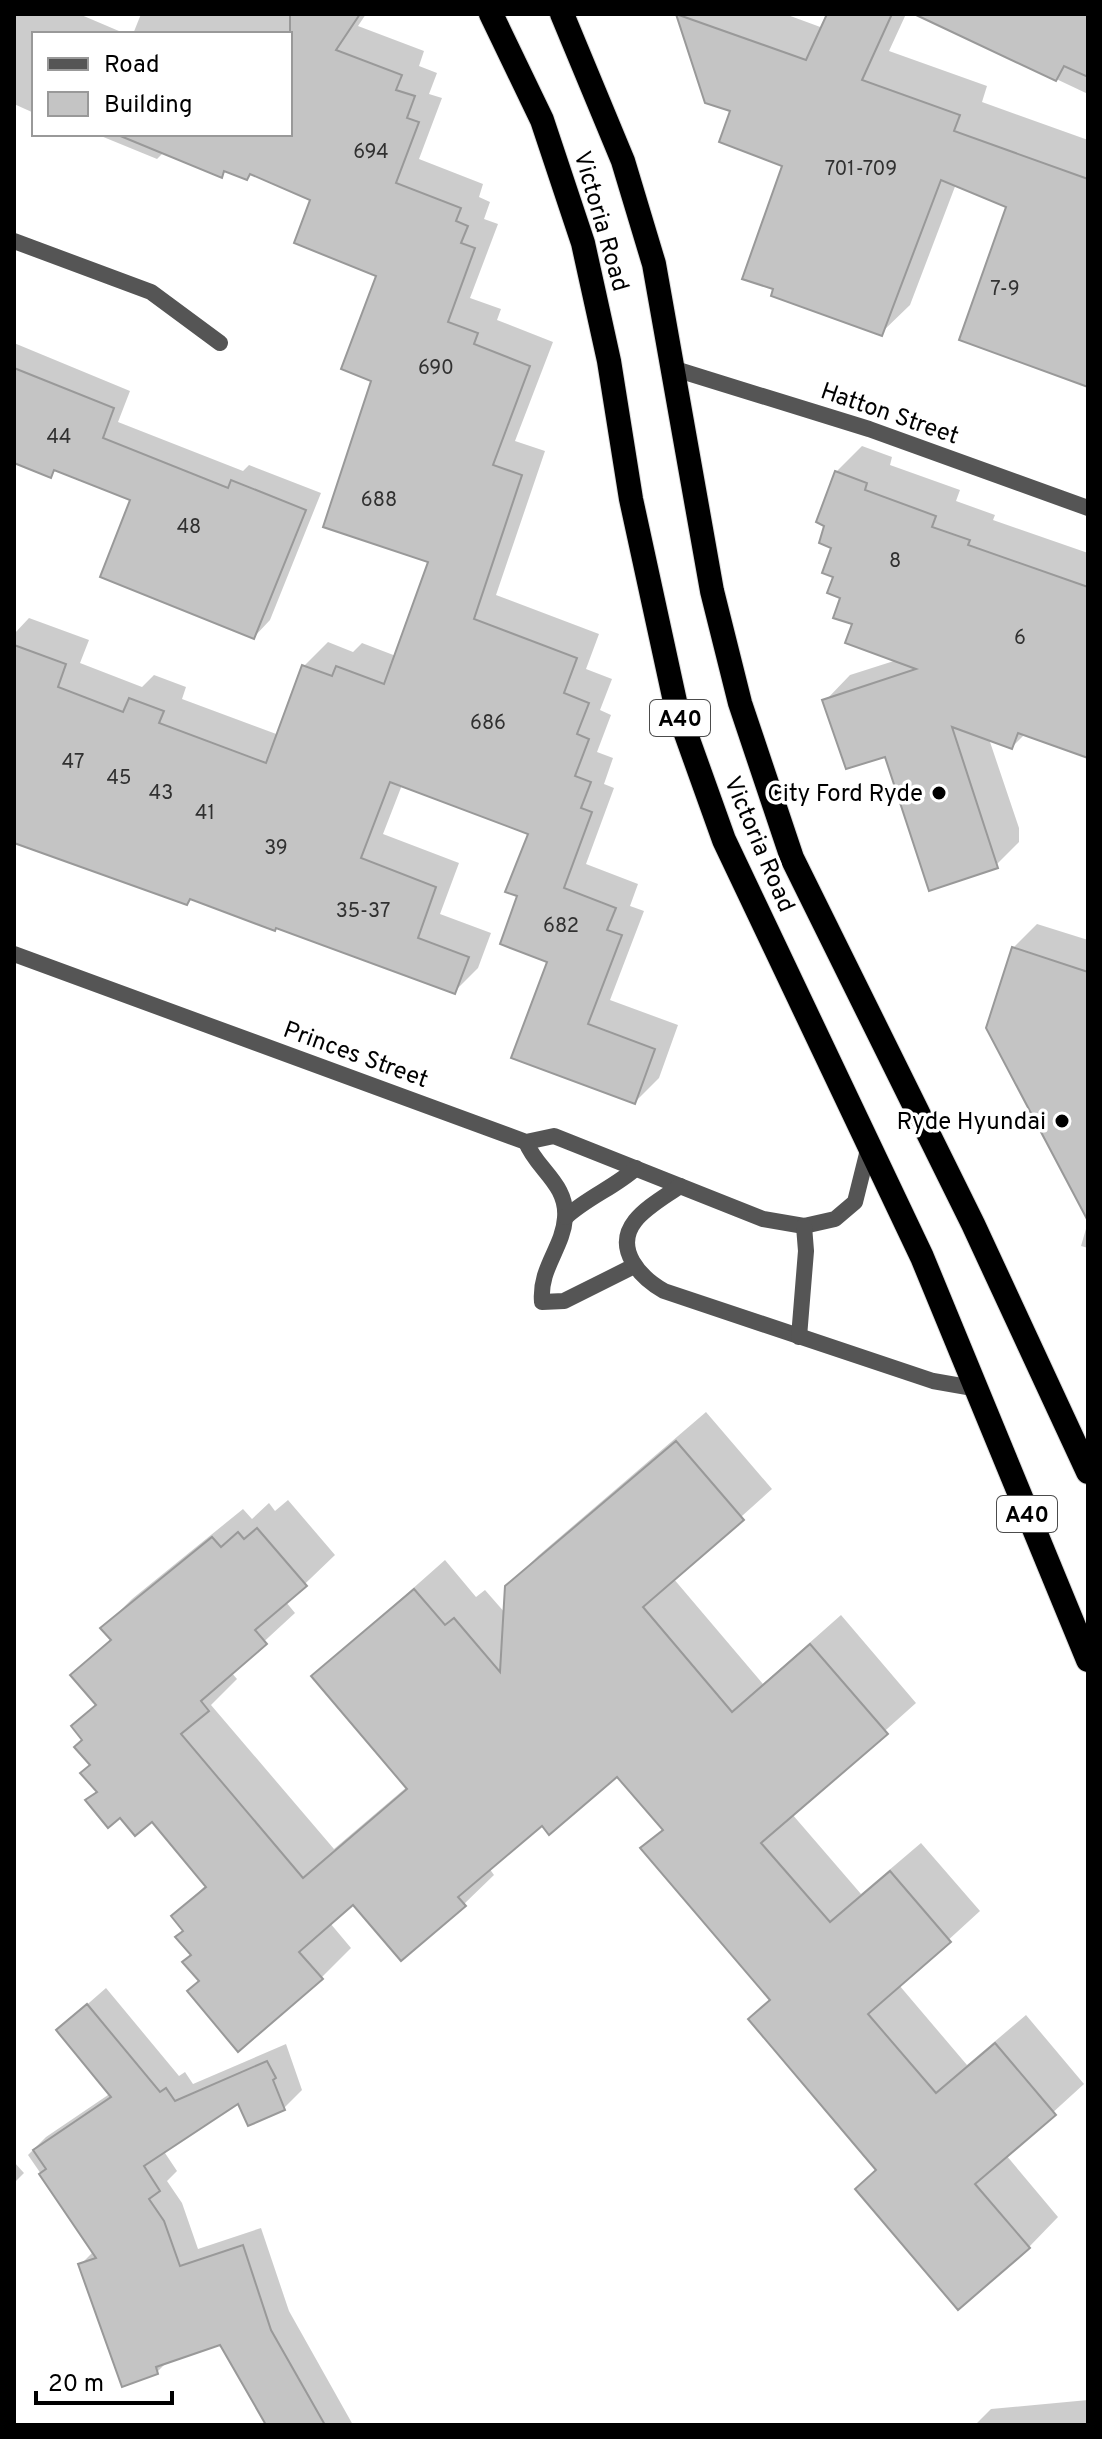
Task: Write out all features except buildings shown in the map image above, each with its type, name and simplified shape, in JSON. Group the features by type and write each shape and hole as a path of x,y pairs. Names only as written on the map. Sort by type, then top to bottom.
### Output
{"highway":[{"name":"Victoria Road","path":"491,14 542,120 583,243 609,361 631,499 676,706 724,840 922,1257 973,1388 1088,1660"},
{"name":"Victoria Road","path":"562,14 623,161 654,264 712,591 740,703 792,858 973,1224 1088,1472"}],"street":[{"path":"14,241 151,292 220,343"},
{"name":"Hatton Street","path":"675,369 869,429 1088,508"},
{"name":"Princes Street","path":"14,954 526,1142 554,1136 763,1219 804,1226 835,1219 855,1202 869,1146"},
{"path":"526,1142 532,1159 555,1178 566,1217"},
{"path":"634,1266 564,1301 542,1302 540,1282 566,1217 587,1198 624,1179 636,1168"},
{"path":"680,1186 634,1221 626,1242 634,1266 645,1280 664,1291 799,1337 933,1381 973,1388"},
{"path":"799,1337 806,1251 804,1226"}],"place":[{"name":"City Ford Ryde","path":"939,793"},
{"name":"Ryde Hyundai","path":"1062,1121"}]}
